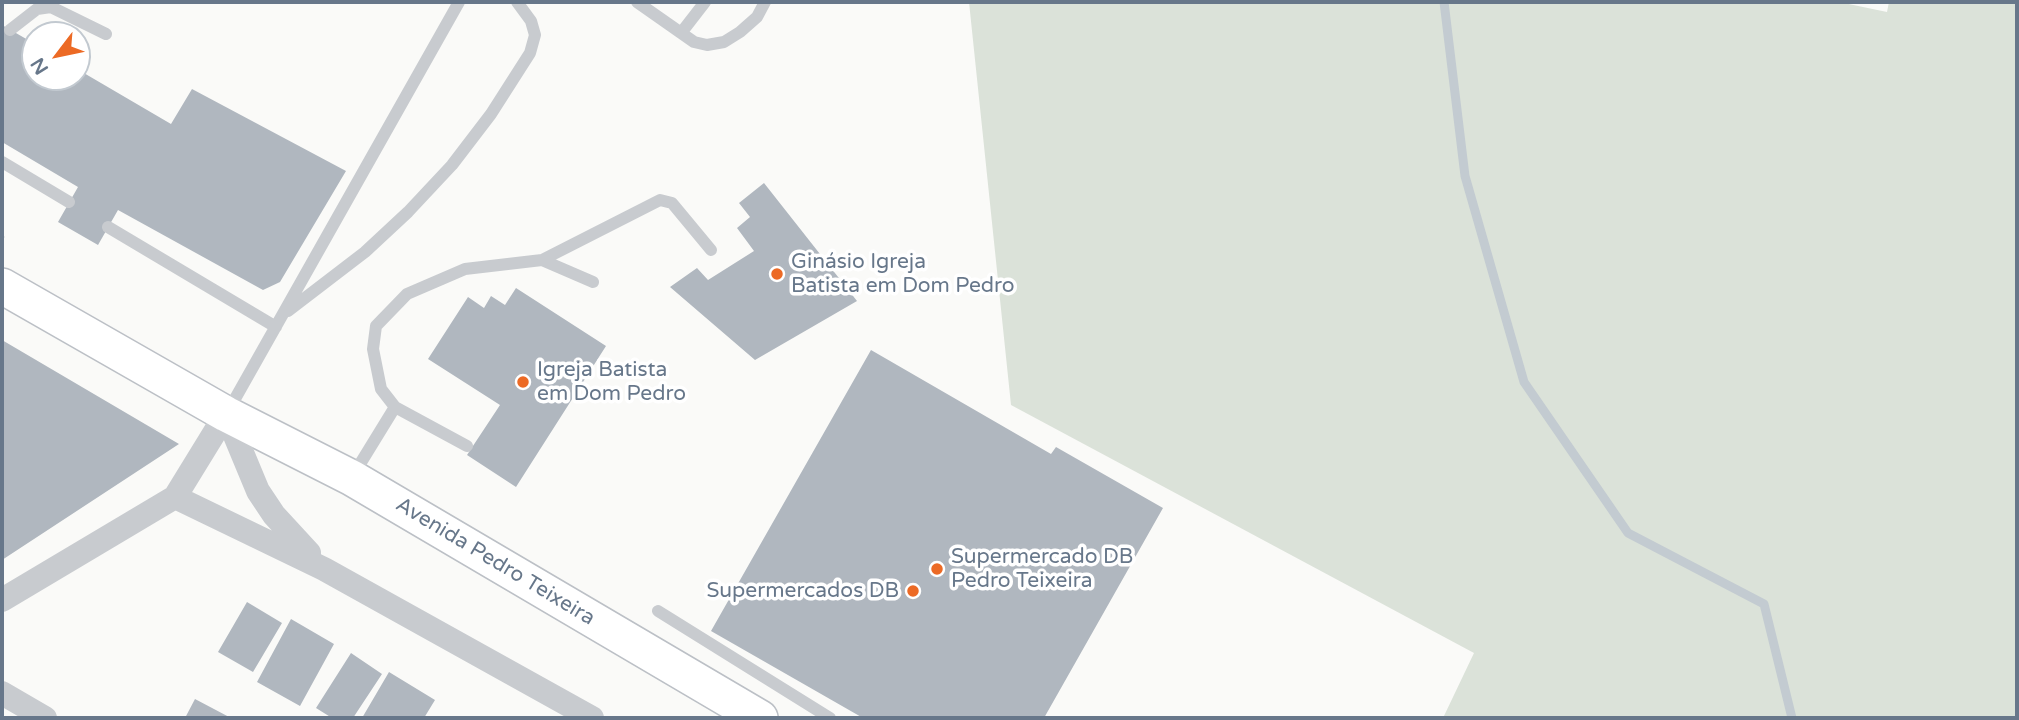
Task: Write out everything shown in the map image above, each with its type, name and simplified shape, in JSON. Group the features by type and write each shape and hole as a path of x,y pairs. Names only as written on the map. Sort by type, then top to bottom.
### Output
{"street":[{"name":"Avenida Pedro Teixeira","path":"2,286 226,414 352,478 760,718"},
{"path":"2,600 175,497 226,414"},
{"path":"226,414 258,491 292,536 324,569"},
{"path":"175,497 324,569 592,718"},
{"path":"2,693 44,718"}],"lane":[{"path":"226,414 459,2"},
{"path":"637,2 694,42 707,46 724,42 757,17 765,2"},
{"path":"681,33 705,2"},
{"path":"284,313 365,252 408,212 452,165 491,114 530,53 535,35 521,3"},
{"path":"10,30 37,9 51,7 106,34"},
{"path":"2,162 69,202"},
{"path":"467,446 395,407 381,389 373,349 376,326 407,294 465,269 542,260 660,200 672,203 711,250"},
{"path":"108,227 276,327"},
{"path":"542,260 593,282"},
{"path":"352,478 395,407"},
{"path":"658,611 830,718"}],"shaded area":[{"path":"969,2 1839,2 1887,12 1889,2 2017,2 2017,718 1443,718 1474,653 1011,405"}],"building":[{"path":"2,25 21,36 21,91 91,91 91,77 171,124 192,89 346,171 280,282 263,290 118,210 98,245 58,222 78,187 2,142"},
{"name":"Ginásio Igreja Batista em Dom Pedro","path":"764,183 857,301 755,360 670,287 697,268 708,280 754,251 737,228 750,217 739,203"},
{"name":"Igreja Batista em Dom Pedro","path":"516,288 606,346 516,487 467,455 500,405 428,359 468,297 484,308 491,296 505,305"},
{"path":"2,340 179,444 2,560"},
{"name":"Supermercado DB Pedro Teixeira","path":"871,350 1051,454 1056,447 1163,508 1044,718 863,718 711,631"},
{"path":"247,602 282,623 253,672 218,652"},
{"path":"291,619 334,644 300,706 257,682"},
{"path":"351,653 382,674 353,718 332,718 316,708"},
{"path":"389,672 435,700 424,718 362,718"},
{"path":"195,699 231,718 185,718"}],"waterway":[{"path":"1444,2 1465,176 1524,382 1628,533 1764,604 1792,718"}],"place":[{"name":"Ginásio Igreja Batista em Dom Pedro","path":"777,274"},
{"name":"Igreja Batista em Dom Pedro","path":"523,382"},
{"name":"Supermercado DB Pedro Teixeira","path":"937,569"},
{"name":"Supermercados DB","path":"913,591"}]}
